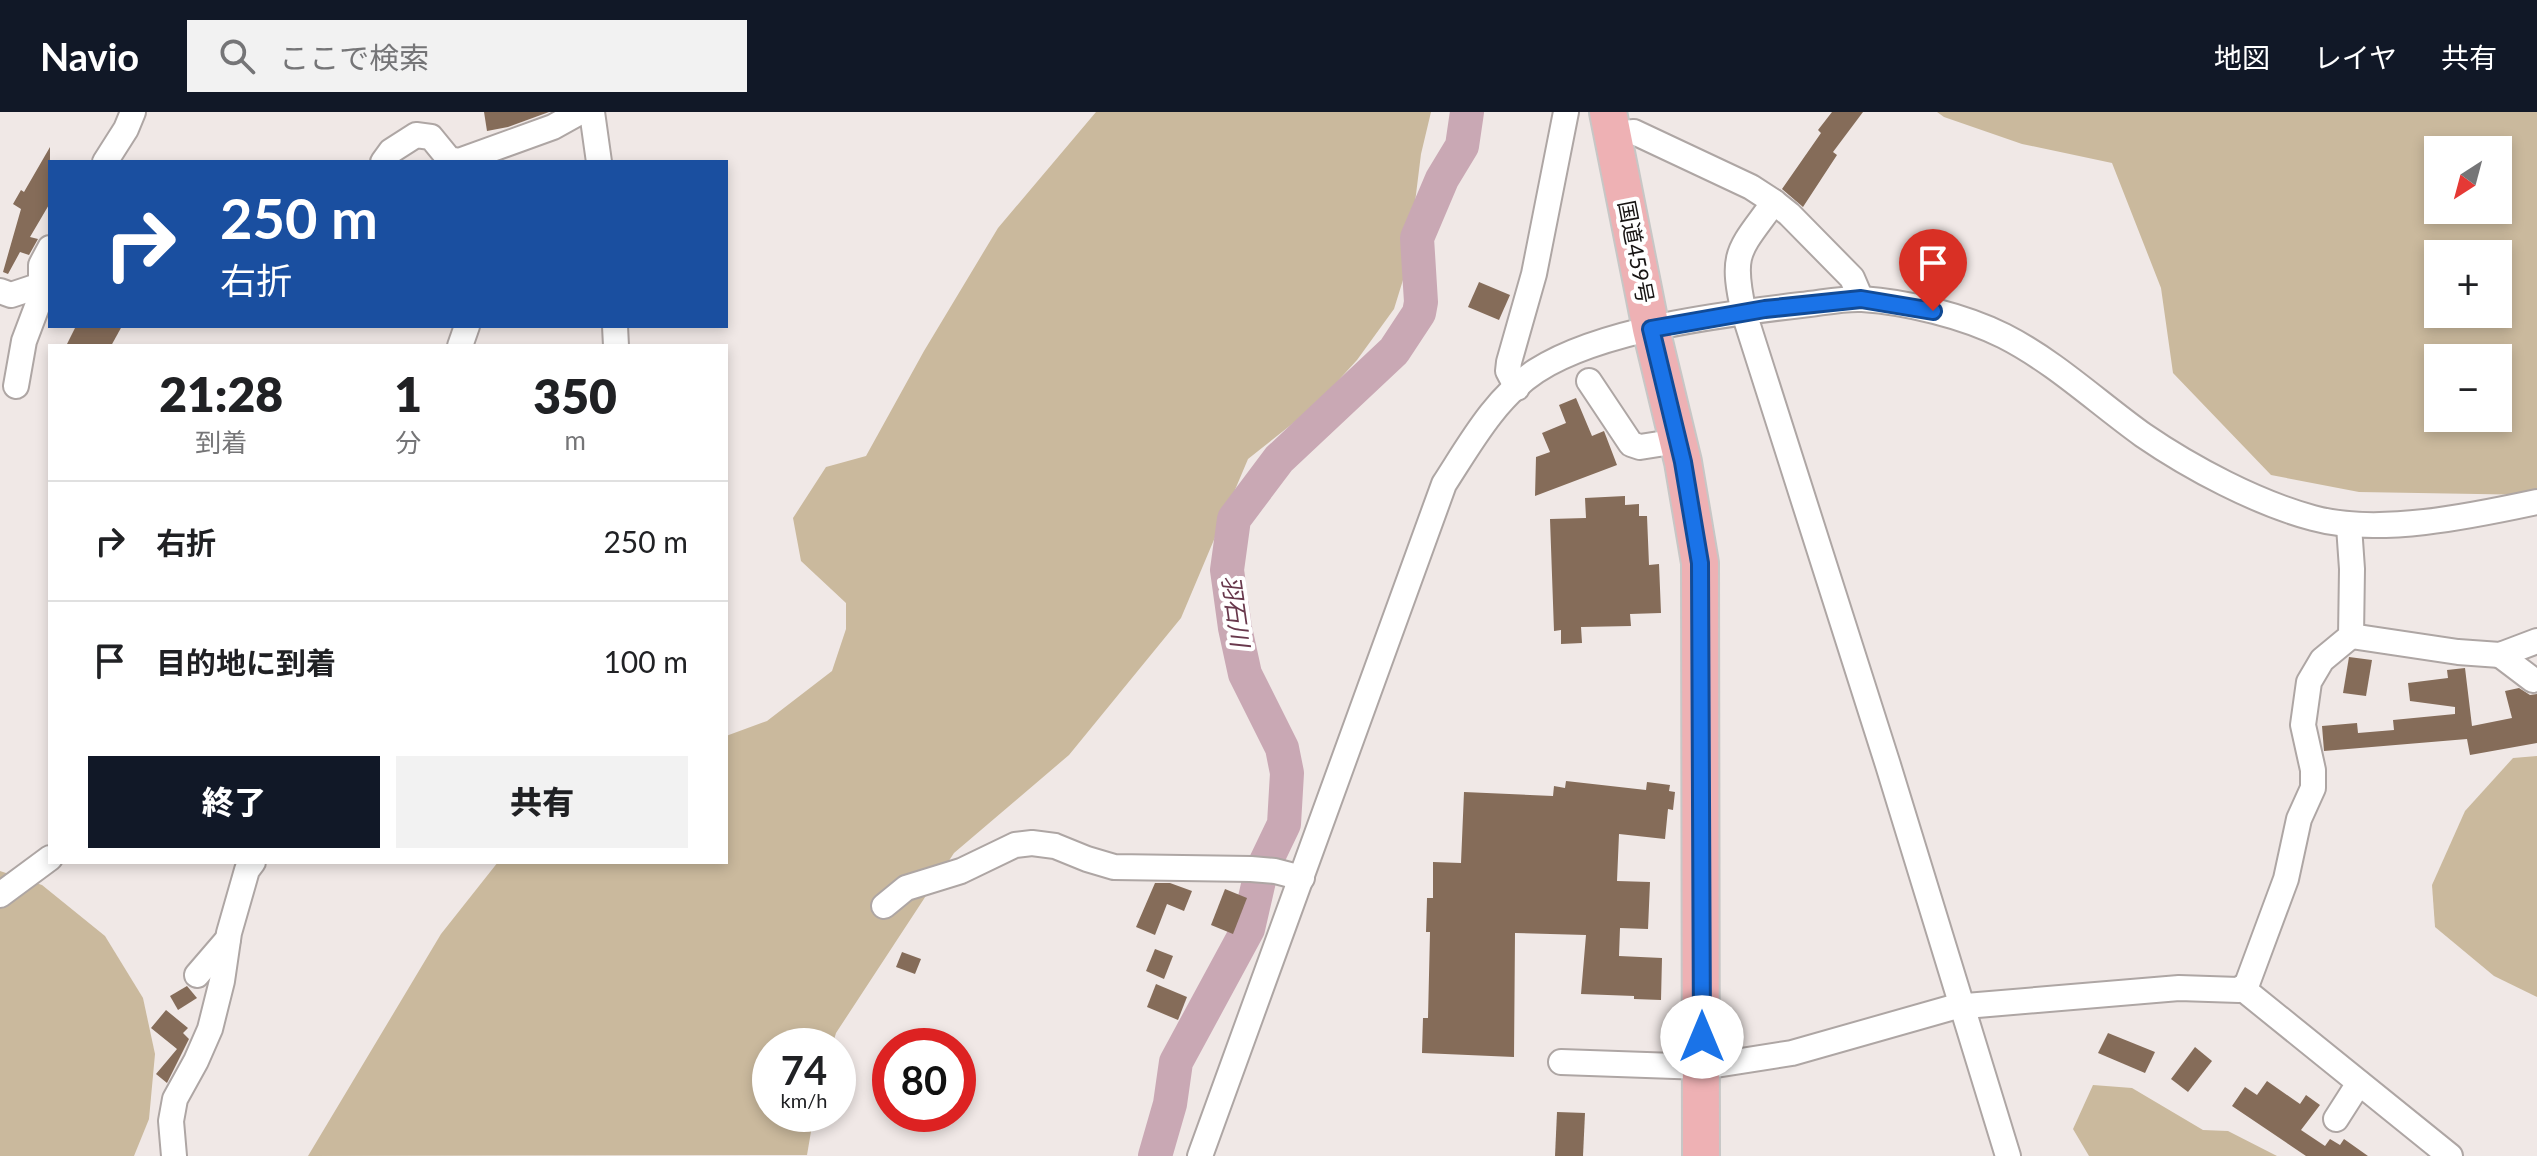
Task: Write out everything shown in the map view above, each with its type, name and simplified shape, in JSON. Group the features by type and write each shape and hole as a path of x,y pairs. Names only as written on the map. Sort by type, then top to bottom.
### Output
{"highway":[{"name":"国道459号","path":"1610,123 1651,329 1678,441 1700,563 1701,1156"}],"street":[{"path":"106,160 133,112"},
{"path":"462,160 553,127 580,112"},
{"path":"592,112 599,160"},
{"path":"1517,388 1508,371 1509,362 1534,274 1566,112"},
{"path":"1610,123 1751,187 1774,202 1852,278 1861,299"},
{"path":"384,160 391,151 416,135 424,134 431,137 449,159 454,160"},
{"path":"1774,202 1742,247 1736,263 1744,313 1763,364 2008,1156"},
{"path":"16,386 24,341 41,296 41,265 48,252"},
{"path":"0,291 11,295 41,285"},
{"path":"1200,1156 1444,484 1496,406 1536,371 1588,345 1651,329 1744,313 1861,299 1967,320 2004,336 2062,372 2145,436 2203,471 2275,505 2312,518 2349,526 2481,514 2537,502"},
{"path":"1589,381 1631,444 1640,447 1678,441"},
{"path":"2349,526 2351,636"},
{"path":"1561,1062 1703,1067 1792,1053 1961,1006 2179,988 2239,990 2247,984 2286,879 2299,819 2313,788 2313,770 2303,725 2309,682 2322,660 2351,636 2500,655 2537,641"},
{"path":"2500,655 2533,680"},
{"path":"884,906 906,888 961,871 1015,845 1055,846 1114,867 1263,870 1302,878"},
{"path":"0,895 48,859"},
{"path":"174,1156 171,1121 175,1099 210,1029 228,939 247,870 252,864"},
{"path":"197,975 228,939"},
{"path":"2242,988 2450,1156"},
{"path":"2336,1119 2359,1083"}],"shaded area":[{"path":"1096,112 1431,112 1421,154 1407,267 1394,309 1357,360 1316,405 1248,459 1181,618 1069,755 954,853 839,1028 752,1028 752,1132 811,1132 807,1155 308,1156 441,934 496,864 728,864 728,735 767,721 832,671 846,629 846,603 801,561 793,518 826,467 866,456 924,351 998,228"},
{"path":"1937,112 2537,112 2537,495 2359,492 2271,475 2173,373 2161,288 2112,163 2022,144"},
{"path":"2537,756 2537,997 2494,976 2435,927 2432,885 2465,811 2513,758"},
{"path":"0,871 42,885 105,936 143,998 155,1054 149,1119 134,1156 0,1156"},
{"path":"2093,1085 2132,1088 2203,1130 2228,1131 2277,1156 2089,1156 2073,1129"}],"building":[{"path":"484,112 549,112 487,131"},
{"path":"1832,112 1863,112 1833,152 1837,155 1803,207 1782,189"},
{"path":"50,147 48,206 30,237 38,239 29,255 20,252 8,274 3,272 21,209 13,204 21,190 24,192"},
{"path":"1479,282 1510,295 1499,320 1468,307"},
{"path":"75,328 121,328 112,344 67,344"},
{"path":"1576,398 1592,436 1604,431 1617,465 1535,496 1536,457 1550,452 1542,433 1566,423 1559,405"},
{"path":"1625,496 1625,505 1639,504 1639,516 1647,516 1649,565 1659,564 1661,613 1630,614 1631,626 1581,627 1582,643 1561,644 1561,630 1554,631 1550,519 1586,518 1585,498"},
{"path":"2349,657 2372,660 2366,696 2343,693"},
{"path":"2465,668 2472,726 2512,718 2505,691 2519,688 2530,695 2537,694 2537,743 2470,755 2467,739 2324,751 2322,726 2357,723 2358,733 2394,730 2393,720 2455,714 2455,707 2410,701 2408,683 2448,678 2447,670"},
{"path":"1566,781 1646,790 1647,782 1670,785 1669,791 1675,792 1673,810 1668,809 1665,839 1619,834 1617,881 1650,882 1648,929 1620,928 1619,956 1662,958 1661,1000 1581,994 1586,935 1515,933 1514,1057 1422,1053 1423,1018 1428,1018 1430,932 1426,932 1427,898 1433,898 1433,862 1461,863 1464,792 1553,796 1554,786 1565,788"},
{"path":"1155,883 1170,883 1192,891 1184,911 1167,904 1155,935 1136,927"},
{"path":"1225,889 1247,898 1233,934 1211,925"},
{"path":"1155,949 1173,956 1164,979 1146,971"},
{"path":"902,952 921,959 915,974 896,967"},
{"path":"1156,984 1187,997 1178,1020 1147,1007"},
{"path":"187,986 197,998 178,1010 170,996"},
{"path":"166,1010 188,1028 183,1033 189,1039 167,1083 156,1074 177,1049 151,1028"},
{"path":"2108,1033 2155,1052 2145,1073 2098,1053"},
{"path":"2195,1047 2212,1061 2188,1092 2171,1079"},
{"path":"2267,1081 2300,1104 2306,1095 2320,1105 2301,1130 2325,1146 2330,1139 2340,1145 2344,1139 2368,1156 2306,1156 2232,1106 2245,1087 2257,1095"},
{"path":"1557,1112 1585,1113 1583,1156 1555,1156"}],"waterway":[{"name":"羽石川","path":"1155,1156 1170,1104 1176,1062 1248,929 1261,872 1284,824 1287,773 1282,748 1245,674 1235,628 1227,570 1234,519 1279,459 1394,351 1419,313 1417,238 1442,179 1462,146 1467,112"}],"route":[{"path":"1702,1037 1700,563 1683,462 1651,329 1765,309 1861,299 1933,311"}]}
